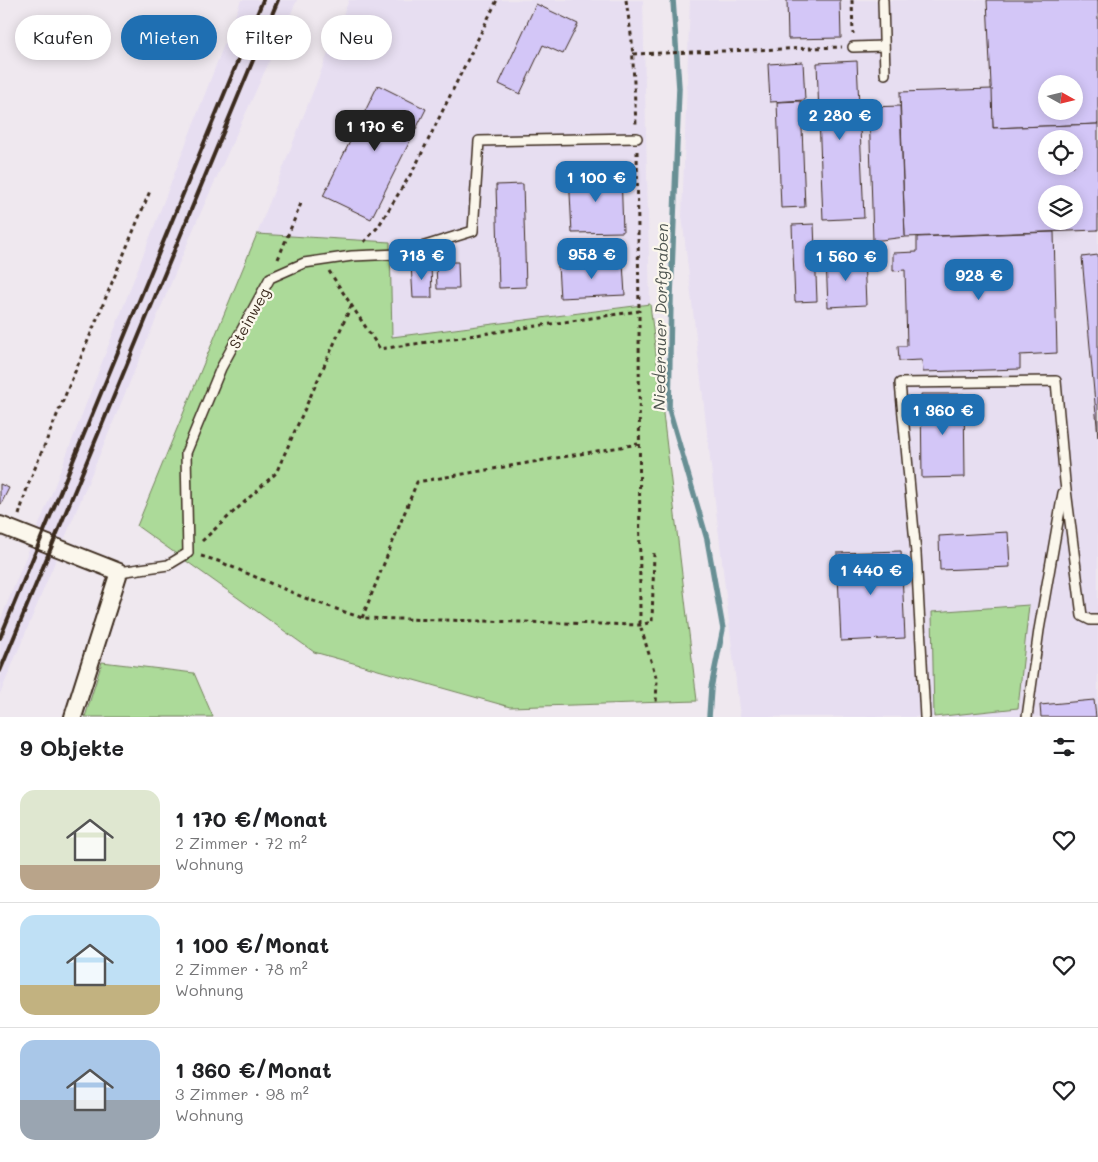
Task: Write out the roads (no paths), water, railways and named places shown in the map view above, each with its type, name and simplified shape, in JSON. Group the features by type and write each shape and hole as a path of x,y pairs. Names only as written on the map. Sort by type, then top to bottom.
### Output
{"street":[{"path":"8,528 118,572 73,717"}],"lane":[{"path":"882,0 885,74"},
{"path":"853,47 884,46"},
{"name":"Steinweg","path":"118,572 168,565 188,553 186,452 221,368 270,278 304,263 352,256 399,254 473,231 480,141 637,138"},
{"path":"925,717 916,552 900,383 1056,381 1065,482 1082,616 1090,620 1098,620"},
{"path":"1026,717 1065,482"}],"waterway":[{"name":"Niederauer Dorfgraben","path":"673,0 679,88 671,296 669,409 707,539 723,629 711,688 709,717"}],"railway":[{"path":"0,638 263,0"},
{"path":"0,671 278,0"}]}
